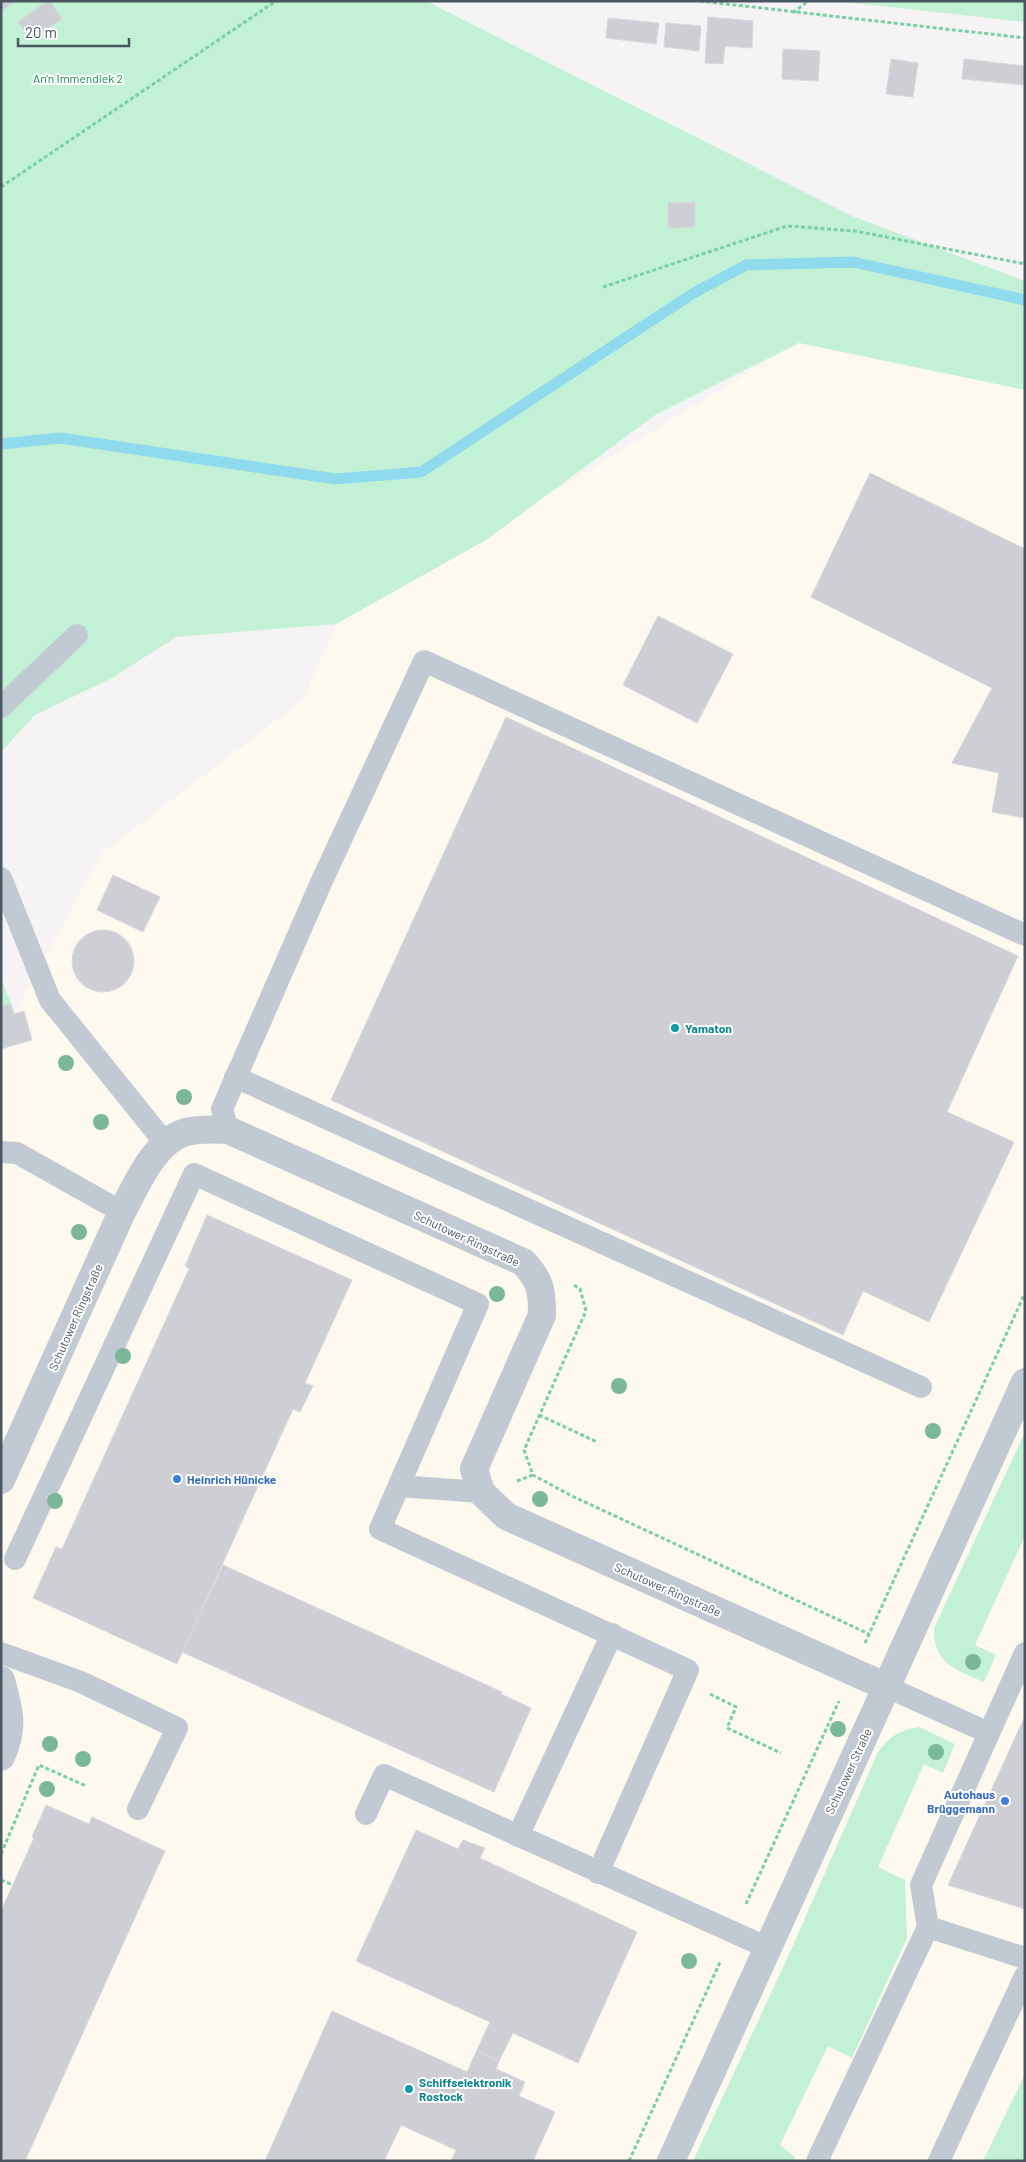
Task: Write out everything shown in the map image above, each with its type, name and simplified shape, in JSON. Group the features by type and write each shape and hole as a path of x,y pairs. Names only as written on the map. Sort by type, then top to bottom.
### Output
{"street":[{"name":"Schutower Ringstraße","path":"1,1480 122,1212 144,1169 166,1144 184,1133 207,1129 228,1130 523,1262 536,1276 542,1294 542,1315 474,1469 481,1492 506,1516 887,1687"},
{"name":"Schutower Straße","path":"671,2161 766,1947 887,1687 1025,1382"},
{"path":"1,1680 11,1721 7,1745 1,1757"}],"lane":[{"path":"1,707 77,635"},
{"path":"228,1130 222,1109 320,885 424,661 1025,935"},
{"path":"1,878 50,1000 166,1144"},
{"path":"236,1077 921,1387"},
{"path":"1,1152 17,1152 122,1212"},
{"path":"15,1559 194,1174 478,1304 380,1529 688,1670 598,1872"},
{"path":"399,1486 481,1492"},
{"path":"518,1836 612,1634"},
{"path":"1,1653 81,1682 177,1728 138,1809"},
{"path":"820,2161 818,2159 928,1927 920,1885 1025,1653"},
{"path":"887,1687 990,1733"},
{"path":"366,1814 384,1775 766,1947"},
{"path":"928,1927 1025,1958"},
{"path":"939,2161 1025,1976"}],"path":[{"path":"1,188 276,1"},
{"path":"700,1 792,13 1025,38"},
{"path":"792,13 808,1"},
{"path":"602,287 787,226 855,232 1025,264"},
{"path":"572,1285 580,1289 586,1311 524,1450 533,1476 572,1496 869,1634"},
{"path":"629,2161 1025,1293"},
{"path":"504,1400 597,1442"},
{"path":"682,1680 736,1707 727,1728 781,1753"},
{"path":"1,1854 39,1765 86,1786"},
{"path":"1,1880 13,1885"}],"shaded area":[{"path":"800,341 1025,387 1025,2161 1,2161 1,1020 15,1013 102,853 303,700 336,624"}],"green space":[{"name":"An'n Immendiek 2","path":"1,1 426,1 852,216 1025,281 1025,390 799,343 655,415 486,540 336,624 176,637 112,678 35,715 1,752"},
{"path":"836,1 1025,1 1025,22"},
{"path":"1,979 15,1013 1,1020"},
{"path":"1025,1432 1025,1536 975,1645 996,1655 984,1682 948,1664 937,1650 934,1628"},
{"path":"919,1727 955,1744 943,1773 924,1764 878,1867 905,1880 907,1938 852,2058 828,2046 780,2145 794,2156 796,2161 693,2161 791,1950 878,1752 887,1741 896,1735"},
{"path":"1025,2074 1025,2161 983,2161"}],"building":[{"path":"1,1 16,1 3,10"},
{"path":"47,1 50,1 62,19 31,40 18,22"},
{"path":"708,17 753,21 752,48 725,46 723,64 705,63"},
{"path":"608,18 659,23 656,44 606,38"},
{"path":"666,23 701,26 699,51 664,47"},
{"path":"783,49 820,51 818,81 782,79"},
{"path":"891,59 918,63 913,97 886,94"},
{"path":"964,59 1025,66 1025,85 962,79"},
{"path":"695,202 695,227 668,228 668,203"},
{"path":"870,473 1025,549 1025,818 992,812 999,773 952,763 992,688 811,597"},
{"path":"658,616 733,654 697,723 623,685"},
{"name":"Yamaton","path":"506,717 1018,956 947,1112 1014,1142 929,1322 863,1291 843,1335 331,1100"},
{"path":"113,875 160,897 143,932 97,910"},
{"path":"97,930 109,930 125,939 132,949 134,961 132,973 125,983 109,992 97,992 86,987 77,978 72,967 72,955 77,944 86,935"},
{"path":"10,1004 14,1014 24,1011 32,1040 1,1049 1,1006"},
{"name":"Heinrich Hünicke","path":"207,1215 352,1280 305,1383 313,1386 300,1412 293,1409 177,1664 33,1598 56,1547 62,1549 189,1269 185,1266"},
{"path":"223,1565 502,1692 501,1694 531,1708 494,1792 182,1652"},
{"name":"Autohaus Brüggemann","path":"1025,1716 1025,1909 948,1885"},
{"path":"46,1805 89,1824 92,1817 165,1851 25,2161 8,2161 1,2157 1,1911 34,1838 32,1837"},
{"path":"416,1830 458,1849 463,1840 485,1848 480,1858 637,1932 578,2063 513,2033 499,2061 477,2050 490,2022 356,1961"},
{"name":"Schiffselektronik Rostock","path":"332,2011 467,2072 477,2050 499,2061 496,2069 525,2082 519,2096 555,2112 533,2161 451,2161 456,2150 401,2125 384,2161 265,2161"}],"waterway":[{"path":"1,444 60,438 336,479 421,472 692,294 746,265 853,262 1025,300"}],"place":[{"name":"Yamaton","path":"675,1028"},
{"name":"Heinrich Hünicke","path":"177,1479"},
{"name":"Autohaus Brüggemann","path":"1005,1801"},
{"name":"Schiffselektronik Rostock","path":"409,2089"}]}
